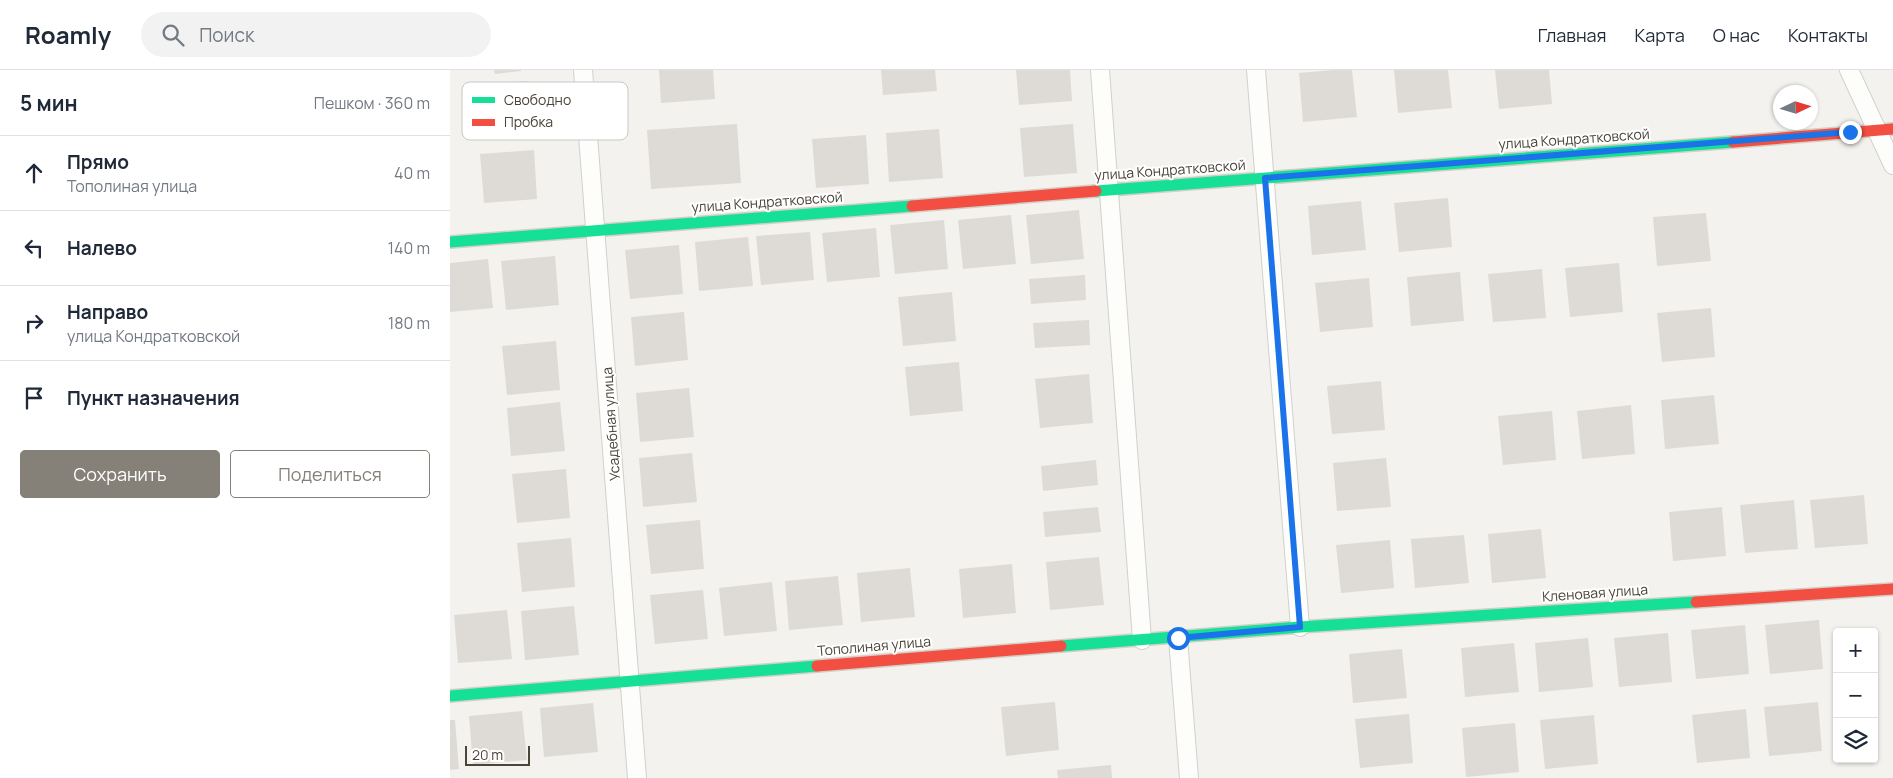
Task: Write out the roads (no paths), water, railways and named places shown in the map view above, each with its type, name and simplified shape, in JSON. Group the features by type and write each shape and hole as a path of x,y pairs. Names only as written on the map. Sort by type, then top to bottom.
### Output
{"street":[{"path":"1100,70 1142,640"},
{"path":"1256,70 1300,627"},
{"path":"1849,70 1885,129 1893,165"},
{"name":"улица Кондратковской","path":"450,242 1885,129"},
{"name":"Усадебная улица","path":"589,140 636,778"},
{"name":"Кленовая улица","path":"1300,627 1893,589"},
{"name":"Тополиная улица","path":"450,696 1300,627"},
{"path":"1178,638 1189,778"}]}
